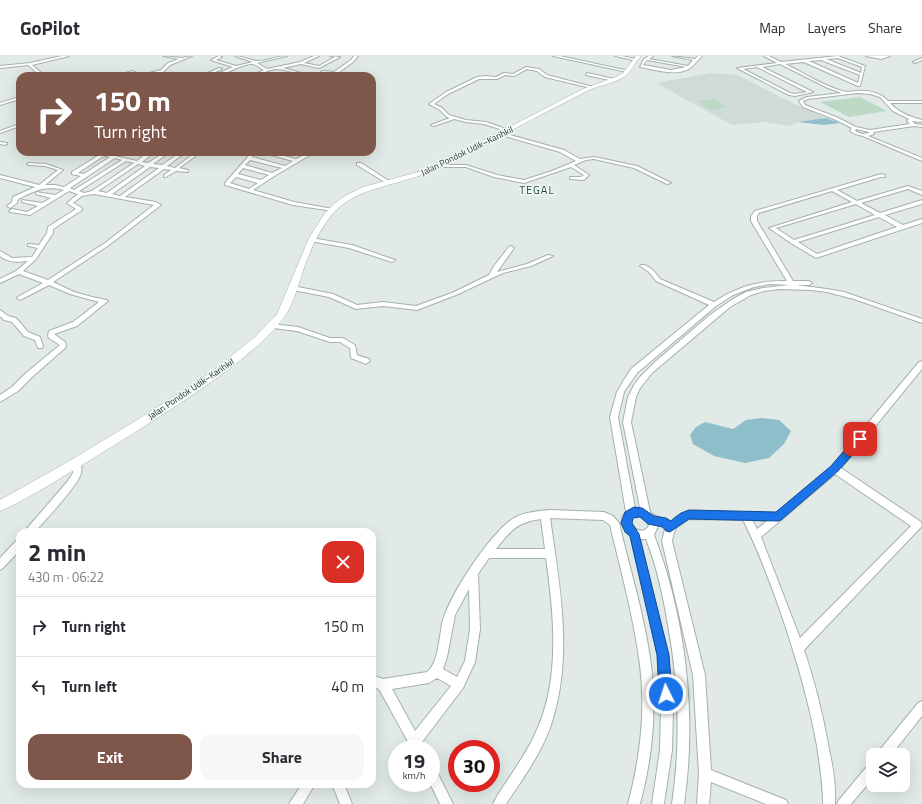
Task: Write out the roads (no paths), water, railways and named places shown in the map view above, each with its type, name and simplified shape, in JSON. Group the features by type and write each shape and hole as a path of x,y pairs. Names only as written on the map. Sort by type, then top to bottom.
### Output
{"street":[{"path":"1,66 30,64 67,56"},
{"path":"165,56 183,59"},
{"path":"158,72 165,69 167,65 190,56"},
{"path":"228,59 218,56 213,60 236,68"},
{"path":"237,56 255,63 267,70"},
{"path":"226,72 266,61 274,56 284,56"},
{"path":"263,72 277,67 301,63 317,56"},
{"path":"301,63 319,67 338,57 331,56 323,59"},
{"path":"337,72 356,56"},
{"path":"555,56 627,71"},
{"path":"617,56 690,67"},
{"path":"640,60 652,56 693,63"},
{"path":"674,56 699,58"},
{"path":"694,56 699,58"},
{"path":"766,56 829,87 847,93"},
{"path":"802,60 815,56 862,75"},
{"path":"868,56 881,58 888,56"},
{"path":"915,62 922,58 919,56"},
{"path":"758,66 811,92 795,95 789,94 739,68 802,60 841,57 864,67 859,85 802,60"},
{"path":"260,58 277,67 296,72"},
{"path":"338,62 343,58"},
{"path":"640,60 641,68 662,72 684,70 690,67 699,58"},
{"path":"640,60 684,70"},
{"name":"Jalan Pondok Udik–Karihkil","path":"0,506 77,463 204,382 245,352 273,326 285,309 312,240 319,227 331,210 348,197 431,170 435,166 505,133 591,87 614,80 624,75 640,60"},
{"path":"234,61 256,72"},
{"path":"1,66 6,62"},
{"path":"310,65 317,62"},
{"path":"30,64 39,72"},
{"path":"291,65 312,70"},
{"path":"1,66 11,69"},
{"path":"214,72 230,66"},
{"path":"323,72 332,66"},
{"path":"580,161 562,151 505,133 485,122 466,121 454,118 446,114 441,108 431,104 450,92 480,78 495,78 504,74 514,75 529,68 538,70 546,76 591,87"},
{"path":"277,72 283,69"},
{"path":"587,74 614,80"},
{"path":"829,87 840,94"},
{"path":"914,125 911,121 894,110 881,96 870,93 847,93 804,99 800,102 804,106 835,118 855,128 852,131 855,133 868,133 914,125 922,126"},
{"path":"0,104 16,99"},
{"path":"887,102 922,102"},
{"path":"433,125 454,118"},
{"path":"868,133 911,121 922,121"},
{"path":"0,132 16,126"},
{"path":"868,133 922,157"},
{"path":"868,133 922,160"},
{"path":"86,176 74,172 101,156 114,157 137,163 186,171"},
{"path":"94,192 147,156"},
{"path":"107,195 162,156"},
{"path":"120,198 178,156"},
{"path":"166,176 193,156"},
{"path":"279,156 297,160"},
{"path":"250,190 305,156"},
{"path":"29,164 46,165 61,170 40,187 16,198 11,209 28,214 56,197 114,157"},
{"path":"285,167 250,158 227,184 293,203 331,210"},
{"path":"435,166 466,166 492,175 528,182 587,158 594,158 635,167 669,183"},
{"path":"76,192 125,160"},
{"path":"360,164 390,183"},
{"path":"572,165 587,175 582,179 572,178"},
{"path":"242,166 272,175"},
{"path":"234,175 261,182"},
{"path":"795,284 758,220 760,214 834,190 881,175 883,176 834,190"},
{"path":"0,176 40,187 56,186 83,194"},
{"path":"922,193 908,187 772,228 816,256 922,221"},
{"path":"834,190 902,227"},
{"path":"0,281 19,272 29,265 50,233 50,228 80,209 70,203 83,194 94,192 158,205 122,235 50,283 20,298"},
{"path":"38,194 56,197"},
{"path":"24,201 42,205"},
{"path":"792,242 922,202"},
{"path":"312,240 350,246 392,260"},
{"path":"30,245 40,247"},
{"path":"491,277 496,267 511,248"},
{"path":"0,253 3,257 13,261 34,258"},
{"path":"293,288 331,295 356,307 383,304 417,308 459,292 511,269 538,263 550,256"},
{"path":"643,266 651,271 658,280 714,305"},
{"path":"0,398 15,389 63,346 63,344 51,336 52,333 75,324 105,301 90,299 72,293 19,272"},
{"path":"631,513 614,417 620,391 634,371 714,305 731,294 752,286 770,282 844,289 922,315"},
{"path":"678,804 682,784 686,745 682,684 665,582 650,534 653,528 649,517 627,422 628,408 637,385 644,376 727,305 756,291 795,284 843,294 922,321"},
{"path":"0,312 6,318 14,320 26,334 38,339 40,341 40,346"},
{"path":"273,326 298,329 330,340 344,341 353,347 354,356 366,361"},
{"path":"756,536 835,469 922,364"},
{"path":"32,528 70,485 77,473 77,463"},
{"path":"799,646 921,524 835,469"},
{"path":"650,534 642,536 634,534 626,523 627,517 631,513 638,512 666,522 670,528"},
{"path":"499,804 530,755 544,728 552,700 557,671 559,638 557,606 545,515"},
{"path":"414,740 377,683 429,677 436,672 453,607 473,574 501,534 511,524 520,520 545,515 604,516 610,518 614,524 643,648 647,684 647,718 644,758 634,804"},
{"path":"703,804 705,774 699,675 666,540 670,528 684,516 778,517"},
{"path":"745,516 756,536 799,646 822,735 829,804"},
{"path":"634,534 663,655 667,707 666,750 658,804"},
{"path":"0,565 16,547"},
{"path":"487,554 550,553"},
{"path":"420,740 459,684 470,662 473,648 475,611 473,574"},
{"path":"436,672 459,684"},
{"path":"889,748 922,708"},
{"path":"705,774 782,804"},
{"path":"843,804 866,776"},
{"path":"296,804 306,788"},
{"path":"340,788 346,804"},
{"path":"440,790 447,804"}],"water":[{"path":"826,118 840,123 824,125 798,122"},
{"path":"762,418 779,420 791,431 784,444 769,458 745,463 714,456 693,444 690,435 696,427 705,422 733,429 746,420"}],"district":[{"name":"TEGAL","path":"537,190"}]}
